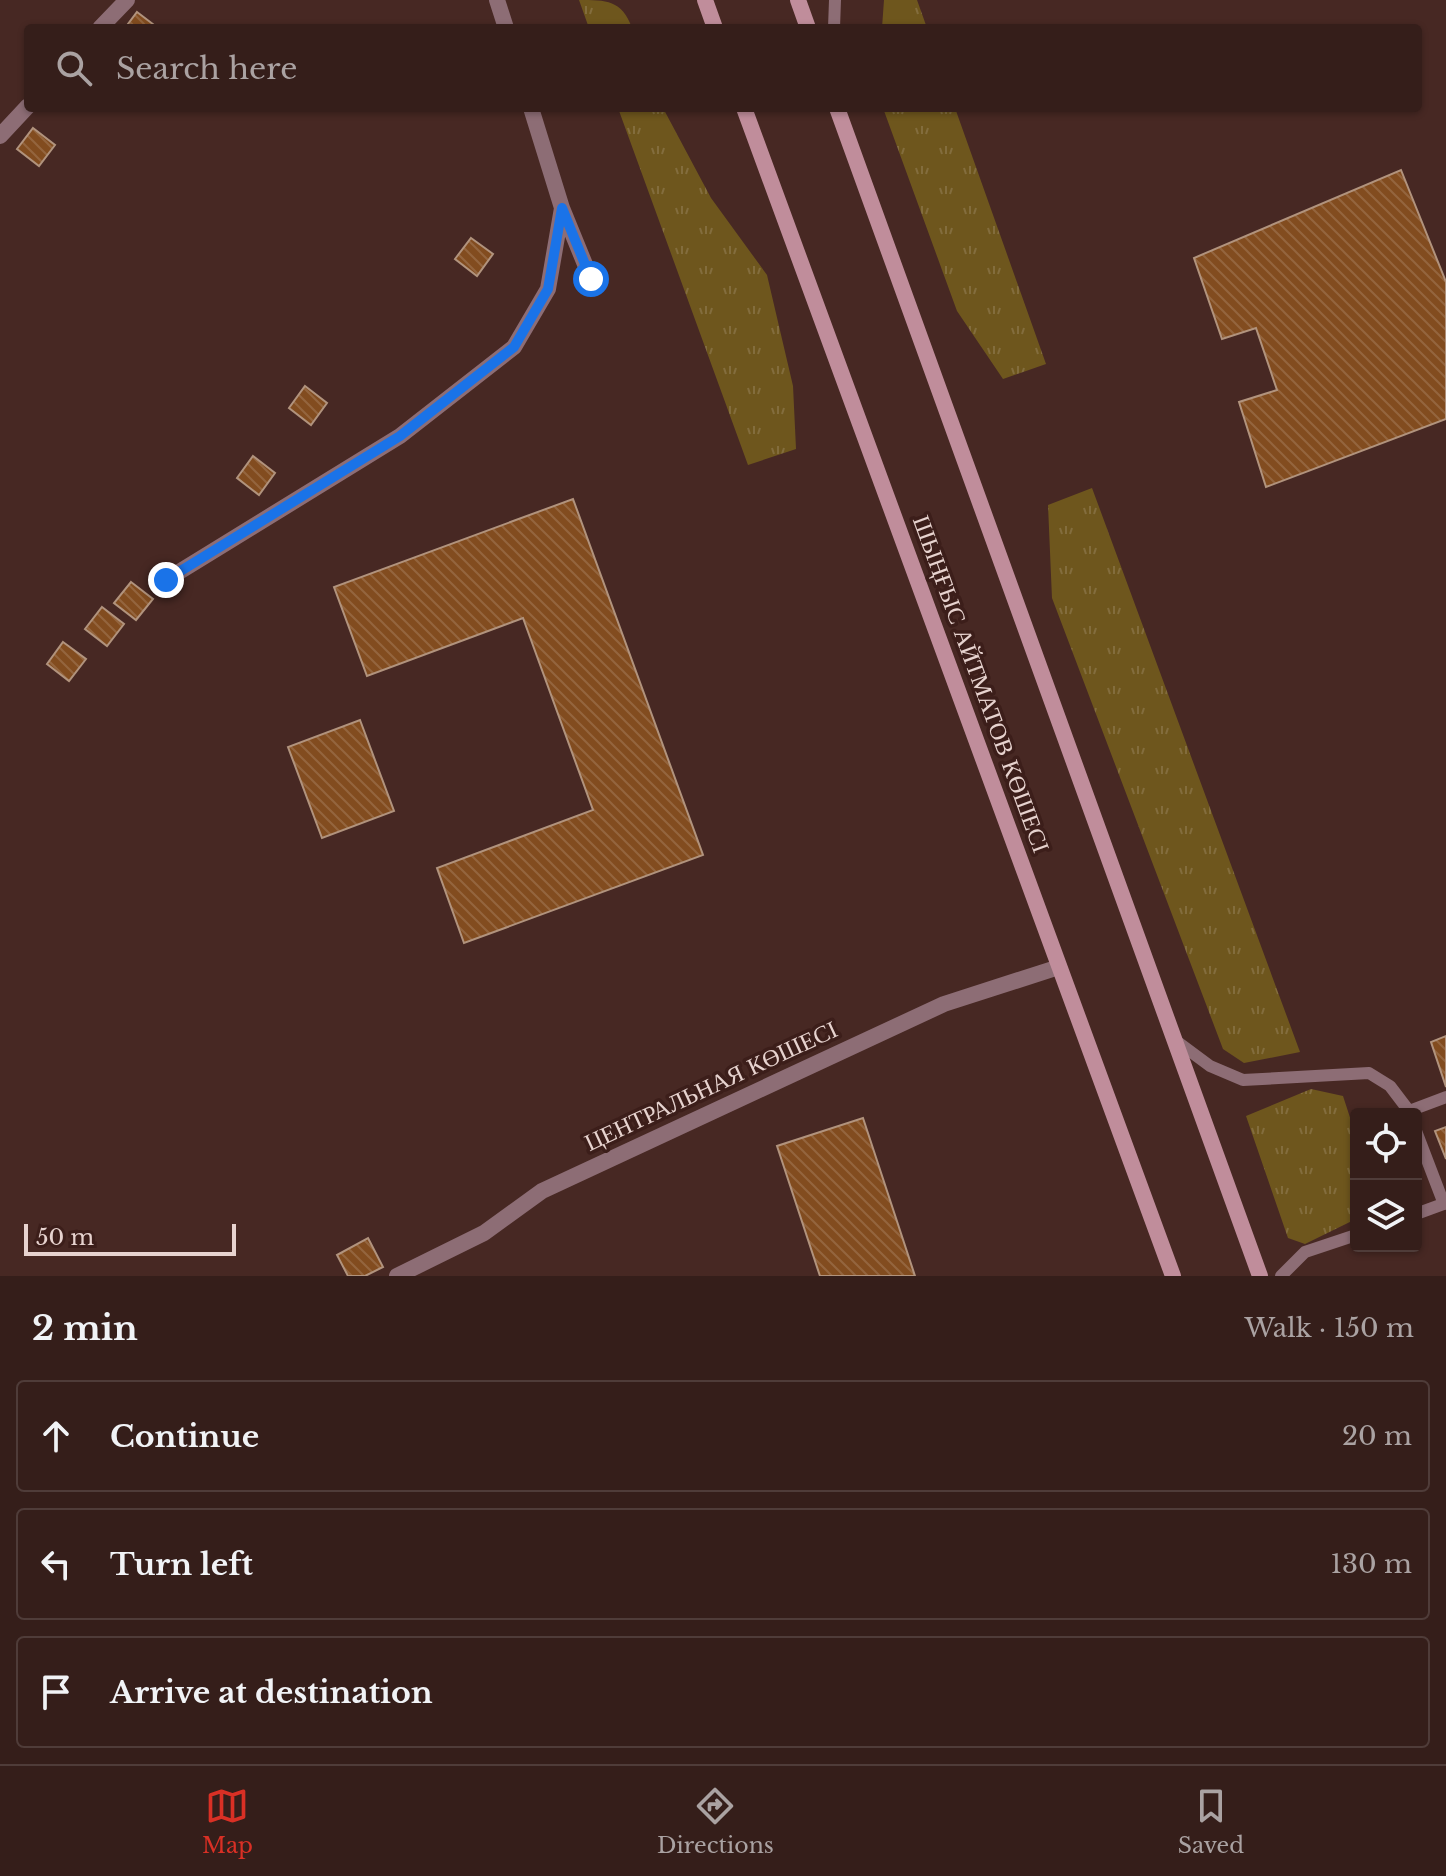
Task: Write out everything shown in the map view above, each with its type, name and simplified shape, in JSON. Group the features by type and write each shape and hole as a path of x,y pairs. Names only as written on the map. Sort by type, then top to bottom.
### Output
{"main road":[{"path":"705,0 714,24"},
{"path":"798,0 807,24"},
{"name":"ШЫҢҒЫС АЙТМАТОВ КӨШЕСІ","path":"745,112 1173,1276"},
{"path":"838,112 1260,1276"}],"street":[{"path":"104,24 127,0"},
{"path":"497,0 505,24"},
{"path":"0,136 24,110"},
{"path":"532,112 562,208 591,279"},
{"path":"166,580 400,436 514,347 548,289 562,208"},
{"name":"ЦЕНТРАЛЬНАЯ КӨШЕСІ","path":"397,1276 484,1233 542,1191 944,1004 1059,967"}],"lane":[{"path":"834,24 835,0"},
{"path":"1175,1040 1210,1066 1243,1080 1369,1073 1390,1086 1406,1108"},
{"path":"1419,1108 1446,1097"},
{"path":"1422,1146 1445,1204 1422,1212"},
{"path":"1281,1276 1305,1252 1350,1237"}],"green space":[{"path":"579,0 612,4 623,12 630,24 588,24"},
{"path":"884,0 917,0 926,24 882,24"},
{"path":"619,112 665,112 711,198 767,275 793,386 796,449 748,465"},
{"path":"884,112 956,112 1046,364 1003,379 957,311"},
{"path":"1092,488 1300,1052 1244,1063 1223,1049 1052,598 1048,505"},
{"path":"1311,1089 1343,1096 1350,1118 1350,1222 1305,1244 1288,1238 1246,1116"}],"building":[{"path":"137,12 153,24 128,24"},
{"path":"33,128 55,145 39,166 17,149"},
{"path":"1401,170 1446,282 1446,419 1266,487 1239,402 1277,390 1256,328 1222,339 1194,258"},
{"path":"471,238 493,254 477,276 455,259"},
{"path":"305,386 327,403 311,425 289,408"},
{"path":"253,456 275,473 259,495 237,478"},
{"path":"573,499 703,855 464,943 437,868 593,810 523,618 367,676 334,587"},
{"path":"131,582 153,599 136,620 114,603"},
{"path":"102,607 124,624 107,646 85,629"},
{"path":"63,642 86,659 69,681 47,664"},
{"path":"360,720 394,811 322,838 288,747"},
{"path":"1446,1036 1446,1087 1431,1042"},
{"path":"863,1118 915,1276 820,1276 777,1146"},
{"path":"1446,1127 1446,1159 1435,1131"},
{"path":"368,1238 383,1267 365,1276 348,1276 337,1255"}],"route":[{"path":"166,580 400,436 514,347 548,289 562,208 591,279"}]}
